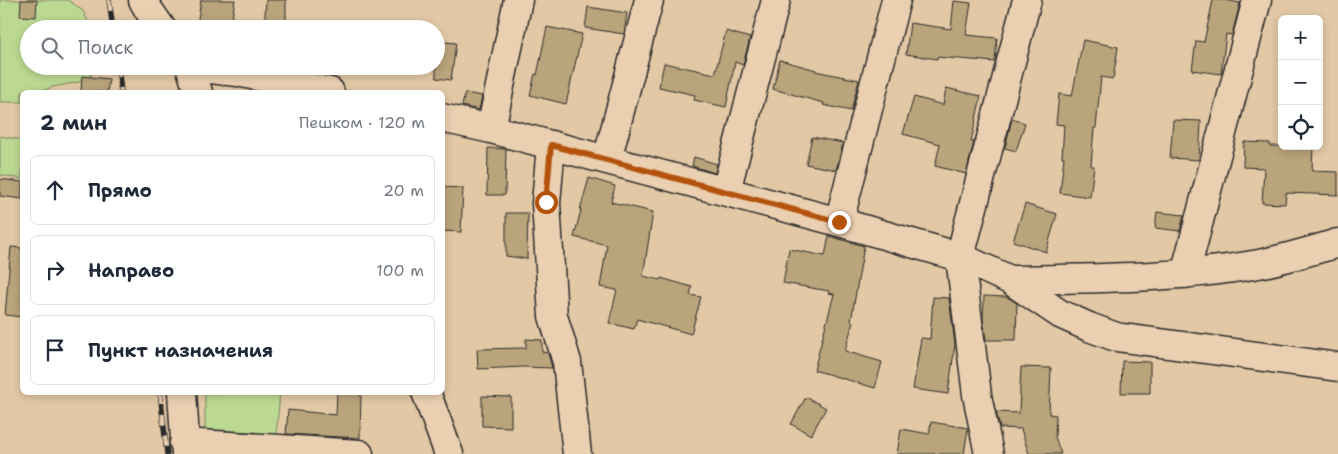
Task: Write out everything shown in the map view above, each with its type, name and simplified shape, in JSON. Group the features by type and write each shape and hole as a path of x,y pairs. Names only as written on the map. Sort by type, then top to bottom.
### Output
{"street":[{"path":"143,0 156,20"},
{"path":"491,129 518,0"},
{"path":"607,160 650,0"},
{"path":"726,192 776,0"},
{"path":"839,222 896,0"},
{"path":"989,454 977,396 960,257 1027,0"},
{"path":"1185,274 1257,0"},
{"path":"252,75 321,90"},
{"path":"445,119 491,129 839,222 960,257 1010,280 1060,314 1116,337 1338,366"},
{"path":"551,145 546,202 553,316 567,362 577,454"},
{"path":"1010,280 1151,277 1185,274 1254,265 1338,243"},
{"path":"182,395 185,448 360,454"},
{"path":"427,395 449,454"}],"green space":[{"path":"0,0 68,0 83,11 88,20 20,20 20,75 91,75 90,80 45,90 20,90 20,102 0,102"},
{"path":"0,136 20,140 20,179 0,175"},
{"path":"205,395 280,395 276,436 205,436"}],"building":[{"path":"21,0 37,0 36,17 20,16"},
{"path":"201,0 235,0 232,20 198,20"},
{"path":"266,0 286,0 286,20 265,20"},
{"path":"1213,0 1240,3 1232,35 1226,34 1221,74 1192,70 1196,41 1204,42"},
{"path":"954,1 971,3 966,35 997,38 995,62 937,57 937,59 906,54 910,23 951,29"},
{"path":"588,7 627,13 624,34 585,28"},
{"path":"547,27 582,34 566,104 530,95 535,74 537,75"},
{"path":"726,31 750,38 743,65 735,62 726,107 694,100 695,95 659,87 664,63 715,74"},
{"path":"1083,40 1118,47 1113,79 1101,77 1096,128 1094,128 1091,166 1094,166 1090,197 1060,193 1064,157 1062,157 1064,125 1056,124 1059,94 1072,96"},
{"path":"445,42 456,43 451,80 436,78 436,75 445,75"},
{"path":"780,60 815,71 859,80 851,111 823,105 824,103 773,89"},
{"path":"82,76 109,79 107,90 81,90"},
{"path":"946,88 981,96 971,142 974,142 966,174 935,166 940,144 903,134 914,97 943,105"},
{"path":"465,93 482,96 479,110 462,106"},
{"path":"1012,119 1025,123 1016,151 1005,148"},
{"path":"1173,120 1201,121 1199,160 1170,158"},
{"path":"812,137 843,143 836,170 806,164"},
{"path":"1244,142 1270,143 1270,146 1278,146 1278,150 1313,150 1312,171 1338,172 1338,195 1286,193 1285,204 1262,203 1264,168 1243,167"},
{"path":"488,148 506,149 505,195 487,195"},
{"path":"694,157 717,164 715,173 692,166"},
{"path":"589,178 615,186 611,202 653,212 643,276 660,280 661,278 692,287 690,295 701,297 691,334 637,319 634,329 609,323 617,290 600,287 607,245 574,237"},
{"path":"0,179 20,182 20,199 0,196"},
{"path":"445,187 463,188 461,232 445,231"},
{"path":"1025,204 1057,214 1046,252 1013,241"},
{"path":"1157,212 1184,215 1180,231 1155,228"},
{"path":"506,213 528,213 527,259 506,256"},
{"path":"829,236 864,246 851,321 853,322 845,351 882,362 875,388 814,370 834,294 828,293 829,291 783,283 789,249 825,256"},
{"path":"11,247 20,248 20,317 5,315"},
{"path":"984,296 1007,297 1017,303 1016,340 986,340 983,319"},
{"path":"933,297 949,298 955,345 948,394 913,389 921,338 930,339"},
{"path":"526,339 542,340 542,352 548,353 552,368 478,369 477,349 526,348"},
{"path":"1122,361 1150,362 1150,393 1121,393"},
{"path":"1021,367 1051,368 1049,414 1056,415 1055,437 1061,454 1029,454 1021,429 1000,428 996,412 1019,413"},
{"path":"337,395 361,395 360,438 286,434 288,410 336,415"},
{"path":"482,396 511,397 511,427 482,426"},
{"path":"806,397 826,408 811,435 791,424"},
{"path":"931,422 968,428 964,454 897,454 901,429 929,434"}],"railway":[{"path":"109,0 112,20"},
{"path":"119,75 121,90"},
{"path":"160,395 167,454"}],"route":[{"path":"546,202 551,145 839,222"}]}
